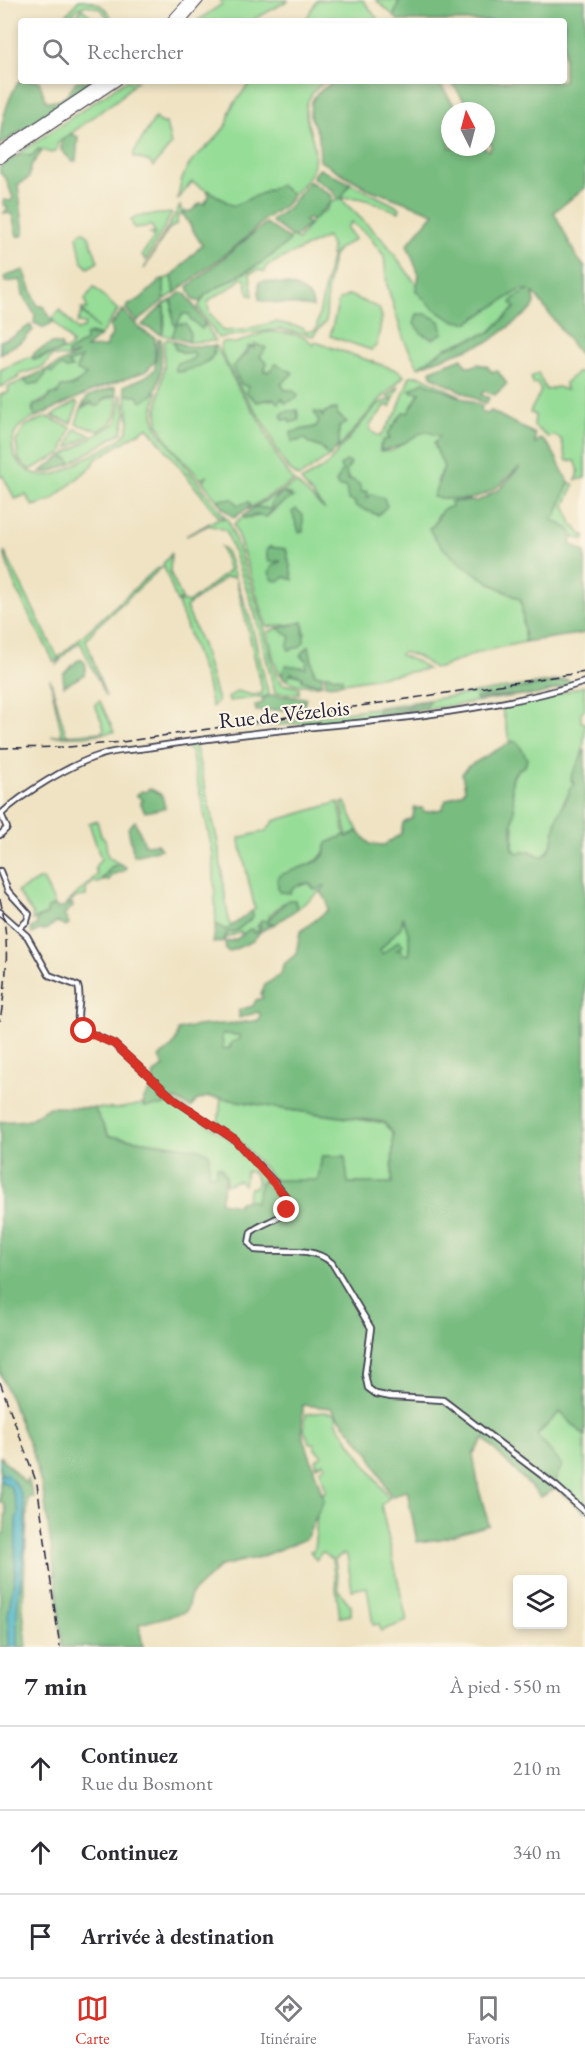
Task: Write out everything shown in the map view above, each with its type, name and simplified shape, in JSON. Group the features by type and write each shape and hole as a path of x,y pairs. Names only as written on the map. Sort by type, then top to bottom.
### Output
{"highway":[{"path":"174,18 190,0"},
{"path":"184,18 200,0"},
{"path":"0,151 100,84"},
{"path":"0,159 112,84"}],"street":[{"name":"Rue de Vézelois","path":"1,814 12,804 69,769 108,753 292,727 361,722 453,710 546,695 585,682"},
{"path":"0,835 8,828 1,814"},
{"path":"0,871 8,891 29,914 27,921 20,928"},
{"path":"0,912 20,928 32,943 47,972 78,986 80,1028 114,1044 166,1093 235,1140 287,1198 288,1208 281,1216 258,1225 251,1232 248,1240 252,1247 272,1252 311,1253 328,1259 338,1270 371,1328 365,1374 368,1388 376,1394 391,1397 443,1400 556,1486 585,1512"}],"green space":[{"path":"79,0 99,5 111,18 108,18 101,9 87,5 77,9 70,18 64,18"},
{"path":"220,0 289,0 256,18 201,18 222,4"},
{"path":"317,0 363,0 377,18 307,18"},
{"path":"376,0 399,0 394,16"},
{"path":"399,0 585,0 585,188 554,212 577,258 585,267 585,331 580,337 585,339 585,362 533,292 535,303 532,309 490,341 418,367 446,348 490,332 515,308 511,303 514,298 530,290 520,290 469,322 454,320 433,308 416,291 419,275 407,245 434,213 369,189 320,161 319,137 310,115 311,103 317,93 330,84 440,84 452,102 441,102 441,156 495,156 495,102 465,102 453,84 567,84 567,18 396,18 394,16"},
{"path":"82,9 93,18 74,18"},
{"path":"18,83 40,84 46,101 57,101 64,97 74,84 92,84 0,145 1,128"},
{"path":"121,84 134,84 118,99 58,143 56,151 51,153 40,149 31,156 17,155"},
{"path":"249,84 322,84 307,102 307,122 315,155 313,168 293,195 280,185 233,206 192,182 178,199 185,172 190,163 219,135 227,124 231,109"},
{"path":"155,118 161,123 166,123 171,145 153,167 150,162 134,157 134,152"},
{"path":"72,134 78,137 76,161 72,161 61,150 62,140"},
{"path":"38,149 42,151 31,166 29,178 18,185 24,233 22,236 17,236 12,214 4,213 8,208 3,203 4,200 11,201 13,198 6,179 0,173 0,167 19,155 31,156"},
{"path":"320,169 350,183 341,199 338,200 332,190 313,178"},
{"path":"309,181 332,196 332,201 313,220 307,219 305,221 309,224 295,237 291,236 272,220 289,207"},
{"path":"350,183 400,208 399,212 363,199 341,199"},
{"path":"280,185 293,195 286,205 265,219 246,238 175,293 172,276 202,245 182,212 191,211 200,203 204,204 209,197 208,190 233,206"},
{"path":"341,199 386,243 416,284 416,291 469,322 520,289 532,290 490,332 446,348 418,367 404,340 387,285 384,256 369,236 351,222 347,228 355,239 338,249 333,256 327,292 326,321 313,336 280,329 218,338 198,307 206,294 265,261 291,236 298,240 312,220 326,210 332,201","holes":["327,237 332,248 316,330 306,332 303,328 276,322 242,330 223,331 209,312 208,302 240,279 245,279 249,295 253,296 250,273 258,270 265,272 266,266"]},
{"path":"180,206 183,215 178,215 177,223 167,231 144,269"},
{"path":"172,213 146,260 142,255 154,237 150,233 155,234 152,226 134,228 131,220 138,216"},
{"path":"266,223 289,239 289,242 261,263 206,294 200,302 193,300 188,287"},
{"path":"83,231 89,236 98,262 88,268 82,262 77,236"},
{"path":"24,270 37,305 44,307 53,322 44,328 34,323 35,315 23,295 21,280 5,282 4,277"},
{"path":"172,276 175,293 164,300 164,279"},
{"path":"164,279 164,300 137,322 126,309 127,306 140,299"},
{"path":"264,281 302,290 311,300 313,307 259,299 259,282"},
{"path":"94,287 118,310 100,336 90,333 85,341 68,353 68,357 52,356 43,367 20,374 18,378 0,387 0,370 32,356 33,359 38,359 70,348 72,343 52,319 60,310 77,330 84,328 85,324 77,323 82,312 98,329 81,309 87,309 85,299"},
{"path":"180,293 185,293 205,322 202,329 190,319 189,314 183,314 177,324 186,324 190,333 189,342 172,337 176,325 173,323 172,300"},
{"path":"349,295 379,308 382,317 377,345 371,350 330,336 339,300"},
{"path":"172,300 172,314 180,318 184,313 190,314 198,323 205,326 205,322 215,341 189,342 190,333 175,331 172,337 160,334 165,326 164,304"},
{"path":"164,304 163,332 160,334 142,325"},
{"path":"123,310 140,329 155,338 155,361 146,371 92,391 36,417 33,413 34,405 45,402 51,394 57,395 61,387 73,386 86,375 76,370 81,358 68,363 72,368 66,369 62,366 52,373 48,371 50,368 75,356 76,354 68,357 68,353 85,341 86,334 100,336 86,348 105,347 112,334 110,326"},
{"path":"417,314 426,314 440,321 443,333 433,339 422,334 414,324"},
{"path":"30,325 33,330 24,340 0,354 0,341 12,337"},
{"path":"266,332 293,334 306,338 313,346 315,342 399,371 404,376 376,404 338,449 338,431 343,420 333,409 325,412 321,417 316,415 319,422 315,427 300,430 298,439 306,438 309,443 325,449 330,456 299,477 286,466 262,420 224,358 220,348 222,342 236,343","holes":["250,346 262,347 259,357 267,363 264,371 291,371 292,374 281,384 285,390 292,390 297,396 257,402 249,395 249,387 237,378 235,365"]},
{"path":"158,339 161,339 161,357 158,385 149,398 141,402 138,396 126,395 124,386 145,377 155,369"},
{"path":"167,339 174,341 175,349 184,353 194,352 195,357 182,372 210,360 216,346 240,391 259,419 279,461 294,481 247,510 250,506 238,505 236,502 223,499 218,502 202,481 208,476 200,479 171,446 158,425 157,410 164,368 164,342"},
{"path":"174,341 187,346 215,346 213,352 215,353 208,361 198,366 177,372 175,368 177,363 191,360 195,356 194,352 184,353 175,349"},
{"path":"52,343 61,345 63,350 33,359 34,353"},
{"path":"255,344 266,348 260,357 267,363 264,371 268,372 276,364 293,373 281,384 285,390 292,390 298,395 296,399 285,403 282,398 278,403 273,398 257,402 246,392 248,387 241,384 232,367 248,352 248,347 255,348"},
{"path":"81,358 79,367 86,374 85,378 34,405 32,409 36,417 20,426 14,435 12,444 18,461 32,472 41,475 56,474 66,470 114,443 127,432 129,422 126,395 139,396 157,392 153,413 157,429 225,517 218,516 148,427 96,459 92,466 52,500 33,506 26,495 15,499 3,476 0,477 0,395 9,392 8,387 24,380 27,382 41,380 45,370 50,368 48,371"},
{"path":"462,358 465,365 472,367 477,364 487,366 492,372 497,370 507,384 495,395 484,391 481,395 489,398 486,404 431,376 431,370"},
{"path":"45,370 46,374 39,383 28,385 24,380"},
{"path":"585,371 585,478 576,480 577,466 575,461 567,461 561,439 553,435 549,438 534,426 535,415 530,412 541,391 537,383 533,384 531,377 538,373 546,390 557,387 566,390 565,383 577,373"},
{"path":"410,376 420,376 461,396 442,392 423,382 412,392 420,392 408,413 403,412 387,435 391,439 380,445 380,451 392,451 418,433 426,431 441,436 434,444 444,467 437,481 444,498 471,500 450,502 452,506 438,515 434,525 429,528 491,584 521,600 525,642 479,652 440,668 434,668 417,656 402,652 400,655 418,662 427,669 338,684 342,681 330,675 315,675 309,646 301,657 307,660 306,668 291,666 282,673 303,676 307,683 322,684 311,686 286,680 277,668 268,632 278,628 289,634 292,640 287,646 305,634 303,623 267,627 234,524 243,516 244,518 269,515 291,494 282,493 276,497 276,501 271,503 271,509 255,507 296,483 325,510 301,481 326,466 378,404 393,399 387,397 399,386 390,407 386,405 370,425 370,430 380,437 397,412","holes":["342,471 362,492 368,491 367,498 380,498 378,515 358,507 346,487 338,486 336,483","270,547 286,549 290,566 286,577 281,578 272,567 282,561 267,558 267,551"]},
{"path":"423,382 482,406 481,412 487,414 491,411 535,434 535,444 540,439 553,452 569,482 556,516 551,519 569,529 574,537 570,543 585,553 585,633 525,642 521,600 456,560 435,539 429,528 434,525 442,510 452,506 450,502 478,501 500,489 520,467 500,485 484,495 468,499 433,497 444,467 434,444 440,436 424,432 395,447 380,450 383,440 390,439 387,435 403,412 408,413 420,393 409,390"},
{"path":"115,387 117,395 105,398 99,406 94,406 91,402 81,408 88,396"},
{"path":"121,394 126,413 122,432 70,464 70,460 62,456 117,422"},
{"path":"117,395 115,417 105,427 99,431 76,424 81,408"},
{"path":"76,402 78,404 71,423 51,416"},
{"path":"337,409 337,414 347,422 339,427 339,445 330,456 324,452 324,449 305,439 292,442 291,432 315,427 319,422 314,412 321,413 322,417 325,412"},
{"path":"297,410 299,420 290,423 289,419 284,420 281,416 284,412"},
{"path":"46,417 71,427 62,453 30,470 19,460 16,442 25,426"},
{"path":"75,429 91,435 68,448"},
{"path":"62,456 70,460 70,464 50,472 40,472"},
{"path":"346,461 351,463 346,471 348,480 359,484 362,492 368,491 367,498 372,494 384,498 387,506 378,515 355,506 355,502 348,500 346,487 338,487 336,483 342,471 340,466"},
{"path":"569,482 574,485 565,505 572,524 583,536 585,535 585,540 574,537 569,529 551,519 556,516"},
{"path":"282,493 293,497 272,510 267,517 256,515 244,518 243,516 255,507 271,509 271,503"},
{"path":"219,499 233,499 238,505 249,502 250,506 234,518 221,506"},
{"path":"296,509 303,515 303,532 299,532 292,512"},
{"path":"217,519 228,519 262,618 275,674 283,684 299,688 299,694 275,693 255,614 226,530 209,525 186,536"},
{"path":"221,547 226,551 235,577 226,577 186,607 202,645 218,701 212,707 207,684 178,603 182,601 188,603 229,571"},
{"path":"269,547 286,549 293,580 286,577 278,581 273,580 269,573 272,566 281,561 269,562 266,551"},
{"path":"4,551 58,658 156,569 161,568 95,628 86,640 106,697 80,642 66,653 56,666 59,659 54,662 26,608 13,580"},
{"path":"171,554 170,572 182,599 177,602 163,564"},
{"path":"236,579 250,619 269,696 229,701 228,698 237,691 252,695 261,694 262,689"},
{"path":"303,622 304,642 299,647 289,650 287,646 291,637 278,628"},
{"path":"309,646 314,673 322,676 322,684 302,681 302,676 291,673 287,680 283,679 282,673 286,665 306,668 307,660 300,655"},
{"path":"82,659 86,665 84,675 64,686 63,674"},
{"path":"325,675 342,678 342,681 338,684 325,685"},
{"path":"50,679 66,735 102,732 104,728 95,704 100,701 114,732 84,736 51,736 62,735"},
{"path":"568,679 503,694 483,695 477,700 522,695 383,716 233,729","holes":["428,700 427,707 380,714"]},
{"path":"568,680 571,685 536,695 509,695 477,700 476,697"},
{"path":"584,686 585,709 581,712 581,722 585,723 583,747 571,781 574,785 561,807 551,847 541,857 530,851 518,853 513,849 511,790 514,776 525,766 527,758 518,743 510,742 502,709 482,708 540,699"},
{"path":"271,695 306,698 303,708 256,711 255,705 263,703 262,699"},
{"path":"429,700 427,707 380,714 376,712 379,708 403,708"},
{"path":"512,741 518,743 527,758 525,766 514,774 512,780 513,849 518,853 530,851 542,857 550,848 557,818 569,789 574,785 571,777 585,749 585,1436 560,1412 537,1435 562,1465 555,1481 556,1488 541,1497 484,1439 473,1454 479,1490 489,1525 441,1539 417,1542 407,1490 391,1497 369,1453 331,1408 303,1405 302,1432 324,1500 306,1539 260,1557 221,1566 191,1594 186,1612 139,1624 143,1647 62,1647 58,1596 44,1495 34,1457 0,1373 0,1122 29,1120 49,1107 94,1108 109,1136 199,1149 209,1153 209,1175 216,1174 217,1166 221,1167 226,1176 220,1202 238,1205 239,1202 250,1200 255,1203 262,1180 318,1180 322,1156 345,1156 348,1183 392,1183 393,1134 384,1122 289,1110 221,1098 207,1097 196,1101 191,1108 176,1099 162,1106 144,1107 143,1100 152,1088 154,1073 164,1067 159,1057 173,1046 178,1030 259,1020 258,1012 239,1018 239,1010 253,1006 256,1000 263,998 261,994 265,985 281,974 283,965 296,954 300,932 328,910 327,901 321,892 325,886 318,890 306,883 295,887 290,893 279,892 277,880 280,875 318,861 324,855 327,843 358,831 370,844 384,845 401,834 403,823 413,818 414,808 422,808 425,812 442,809 446,800 462,793 465,789 462,774 467,767","holes":["403,917 409,936 409,955 402,954 402,950 397,950 403,945 399,940 382,954 380,950 401,927","222,1034 239,1035 240,1039 232,1042 230,1048 223,1049"]},
{"path":"195,744 218,843 229,923 238,924 225,930 216,924 213,854 191,752 184,745"},
{"path":"149,788 162,795 165,808 145,812 140,802 143,800 136,795 142,791 146,792"},
{"path":"339,802 345,835 326,846 319,859 292,872 278,884 279,892 309,883 318,890 322,885 326,887 297,909 296,903 283,903 269,916 270,924 275,924 268,927 267,922 262,920 258,926 262,928 253,933 249,930 242,935 241,932 226,938 227,933 236,931 253,917 252,911 255,909 239,838 266,831 274,821"},
{"path":"345,802 358,831 347,837 342,803"},
{"path":"97,821 101,836 105,839 108,857 120,864 111,867 99,883 93,882 86,889 86,896 77,897 66,904 97,875 95,867 101,859 89,823"},
{"path":"135,821 145,845 157,844 161,849 134,856 128,828"},
{"path":"120,864 126,867 124,871 112,875 109,880 102,881 111,867"},
{"path":"40,879 44,881 55,905 48,908 47,914 32,920 33,914 17,892"},
{"path":"288,900 295,900 297,909 275,924 268,922 268,927 260,932 253,941 229,952 226,950 225,942 236,940 248,930 252,929 253,933 259,931 261,926 257,927 262,920 267,921"},
{"path":"72,903 73,906 64,915 69,924 66,926 57,922 46,930 39,930 32,934 31,928 37,925 36,920 47,914 48,908 55,905 58,909"},
{"path":"252,911 253,917 236,931 227,933 224,941 213,943 216,924 226,930"},
{"path":"402,917 410,936 408,955 402,955 394,944 382,955 380,950 394,933"},
{"path":"328,973 332,979 320,983 309,984 302,980 303,977"},
{"path":"222,1034 239,1035 240,1040 230,1044 230,1048 223,1049"},
{"path":"221,1098 384,1123 393,1134 393,1184 347,1183 344,1156 322,1156 318,1181 276,1181 236,1137 218,1125"},
{"path":"172,1100 238,1145 243,1155 246,1154 249,1157 267,1180 262,1180 255,1203 245,1202 250,1188 255,1187 258,1182 253,1172 246,1171 244,1185 238,1180 226,1185 226,1176 209,1175 199,1149 109,1136 94,1108 117,1109 143,1104 144,1107"},
{"path":"324,1412 336,1414 337,1423 389,1498 381,1505 407,1621 381,1631 379,1624 373,1625 367,1587 352,1590 347,1555 343,1554 335,1559 339,1591 351,1606 351,1615 340,1617 332,1559 322,1552 316,1560 310,1551 313,1551 315,1544 319,1503 326,1490 320,1470 326,1466 323,1463 316,1466 316,1460 322,1455 315,1449 314,1443 311,1444 304,1430 306,1414"},
{"path":"560,1412 585,1436 585,1513 556,1488 537,1435"},
{"path":"0,1456 25,1483 28,1479 33,1497 28,1498 23,1609 27,1647 0,1647 0,1536 4,1533 6,1510 4,1503 0,1503"}],"water":[{"path":"0,1473 13,1480 21,1493 25,1510 26,1530 17,1607 17,1647 9,1647 8,1615 15,1573 16,1518 19,1513 10,1486 0,1481"}],"waterway":[{"path":"0,1462 10,1478"}],"railway":[{"path":"0,748 68,747 122,742 585,672"},
{"path":"0,899 6,945 0,1021"},
{"path":"0,1382 37,1484 60,1647"}],"route":[{"path":"84,1031 114,1044 166,1093 235,1140 287,1198 289,1204 287,1210"}]}
